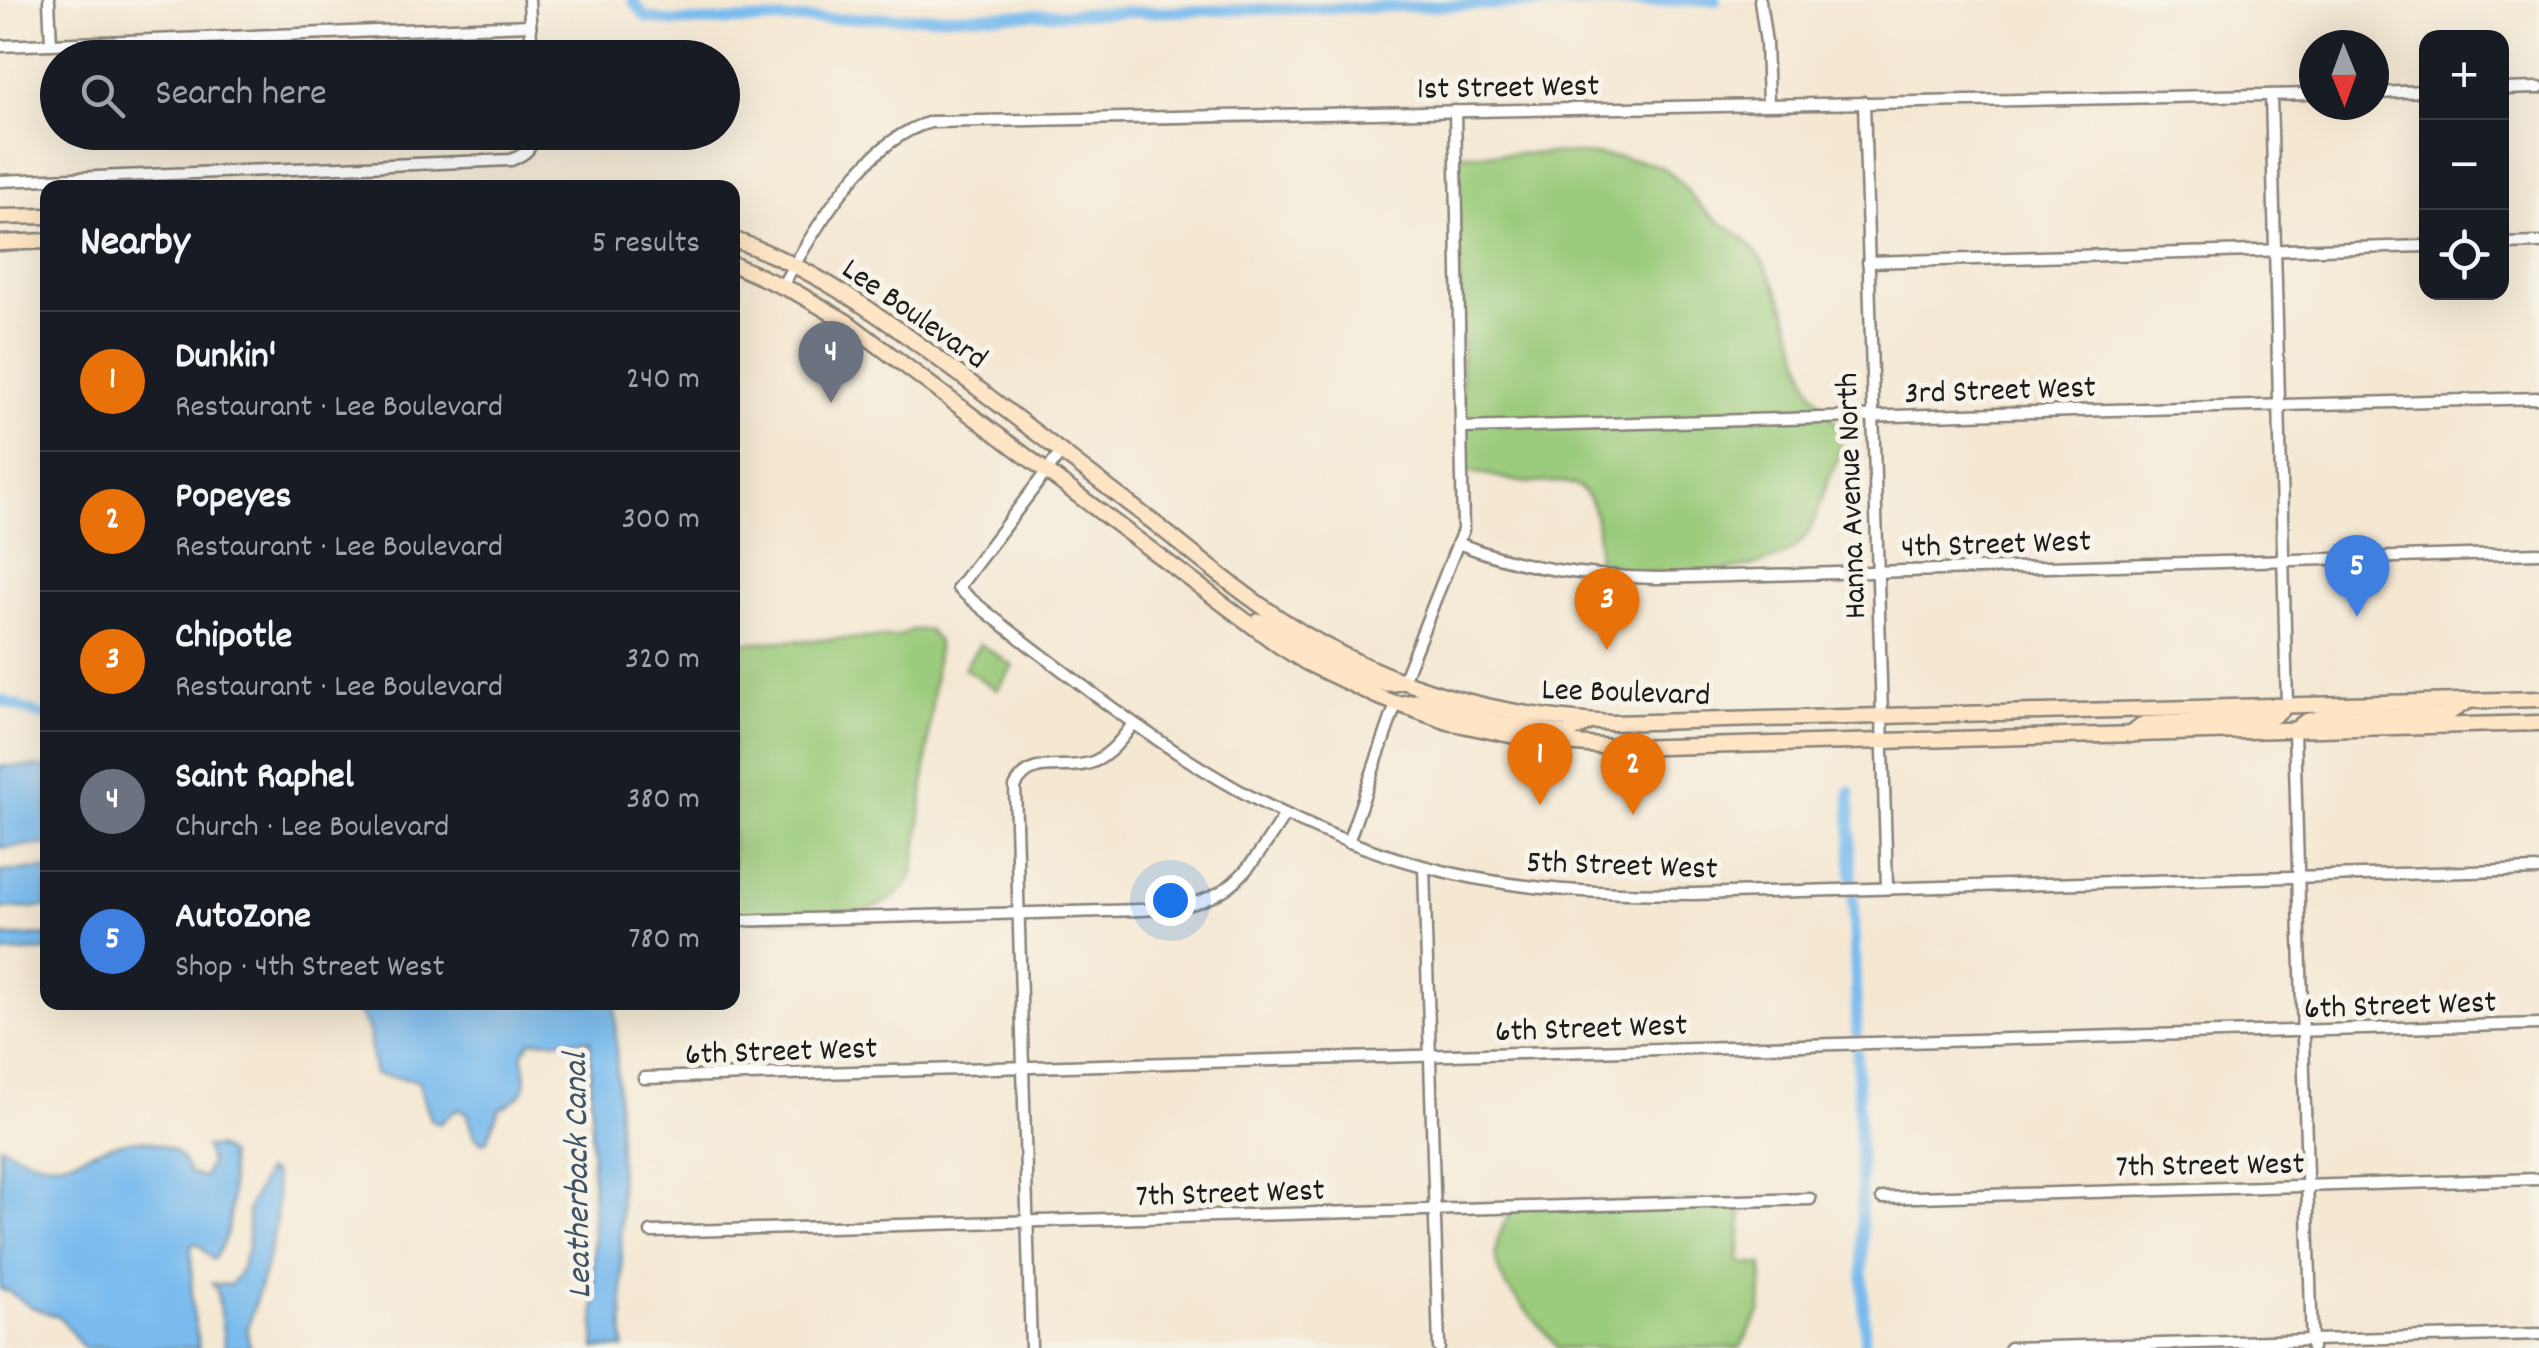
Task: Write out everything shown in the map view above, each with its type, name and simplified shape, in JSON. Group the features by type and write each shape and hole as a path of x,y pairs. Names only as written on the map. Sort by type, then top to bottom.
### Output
{"main road":[{"path":"0,217 40,216"},
{"path":"0,243 40,241"},
{"name":"Lee Boulevard","path":"740,241 794,264 854,298 910,337 1281,620 1344,656 1402,681 1498,708 1590,722 1881,718 2539,699"},
{"name":"Lee Boulevard","path":"740,268 847,322 1307,663 1396,704 1491,732 1626,748 2539,724"},
{"path":"1223,604 1235,606 1309,652 1383,686 1402,681"},
{"path":"2294,730 2306,721 2321,718 2446,715 2468,700"},
{"path":"1396,704 1419,701 1566,734 1590,722"},
{"path":"2129,735 2144,724 2264,720 2288,705"}],"street":[{"path":"49,0 51,40"},
{"path":"529,0 531,40"},
{"path":"1760,0 1768,104"},
{"path":"152,40 530,25"},
{"path":"0,46 40,44"},
{"path":"2509,89 2539,88"},
{"path":"2389,92 2419,91"},
{"name":"1st Street West","path":"782,286 826,217 879,150 905,131 931,122 2299,94"},
{"path":"2271,95 2288,705"},
{"name":"Hanna Avenue North","path":"1864,102 1887,887"},
{"path":"1402,681 1458,543 1464,512 1455,111"},
{"path":"0,181 484,162 511,160 528,150"},
{"path":"2509,244 2539,243"},
{"path":"1868,262 2419,246"},
{"name":"3rd Street West","path":"1462,428 2539,398"},
{"name":"5th Street West","path":"1062,452 958,588 1193,766 1284,816 1424,867 1585,893 1711,894 2539,870"},
{"name":"4th Street West","path":"1458,543 1536,568 1597,577 2539,553"},
{"path":"1348,842 1396,704"},
{"path":"1031,1348 1015,786 1022,774 1033,768 1072,766 1103,757 1133,724"},
{"path":"2294,730 2312,1344"},
{"path":"740,921 1160,909 1206,900 1228,888 1248,870 1284,816"},
{"path":"1424,867 1440,1348"},
{"name":"6th Street West","path":"644,1078 2539,1024"},
{"name":"7th Street West","path":"1882,1198 2539,1179"},
{"name":"7th Street West","path":"652,1232 1810,1199"},
{"path":"2010,1348 2312,1344 2539,1334"}],"green space":[{"path":"1457,154 1591,155 1642,161 1668,171 1703,209 1746,241 1776,287 1810,386 1840,436 1836,462 1814,522 1802,541 1785,554 1735,569 1674,573 1597,567 1596,518 1587,496 1579,488 1562,482 1526,483 1464,472"},
{"path":"912,630 928,630 938,642 912,875 900,892 858,912 804,918 740,918 740,643 898,637"},
{"path":"980,644 1013,666 997,690 964,668"},
{"path":"1718,1201 1742,1214 1739,1263 1763,1265 1761,1311 1740,1348 1557,1348 1499,1273 1497,1243 1513,1206"}],"water":[{"path":"0,766 40,767 40,845 0,848"},
{"path":"40,869 40,907 0,909 0,872"},
{"path":"40,935 40,951 0,953 0,937"},
{"path":"357,1010 615,1010 624,1348 595,1348 590,1040 531,1041 522,1054 524,1088 516,1099 499,1109 488,1139 482,1143 474,1135 467,1112 457,1109 439,1124 431,1120 418,1081 374,1074 369,1031"},
{"path":"142,1140 171,1149 189,1173 203,1178 210,1163 205,1147 217,1147 228,1154 231,1195 226,1237 213,1260 198,1244 191,1244 192,1305 199,1348 84,1348 59,1317 0,1289 0,1145 25,1157 61,1162"},
{"path":"266,1171 273,1174 276,1213 247,1332 250,1348 225,1348 217,1290 212,1283 230,1285 239,1273 248,1248 248,1209"}],"waterway":[{"path":"632,0 646,17 672,22 1716,0"},
{"path":"0,700 40,715"},
{"path":"1850,792 1852,880"},
{"path":"1853,897 1857,1035"},
{"path":"1857,1052 1865,1348"}],"place":[{"name":"Saint Raphel","path":"831,403"},
{"name":"AutoZone","path":"2357,617"},
{"name":"Chipotle","path":"1607,650"},
{"name":"Dunkin'","path":"1540,805"},
{"name":"Popeyes","path":"1633,815"}],"water label":[{"name":"Leatherback Canal","path":"575,1176"}]}
